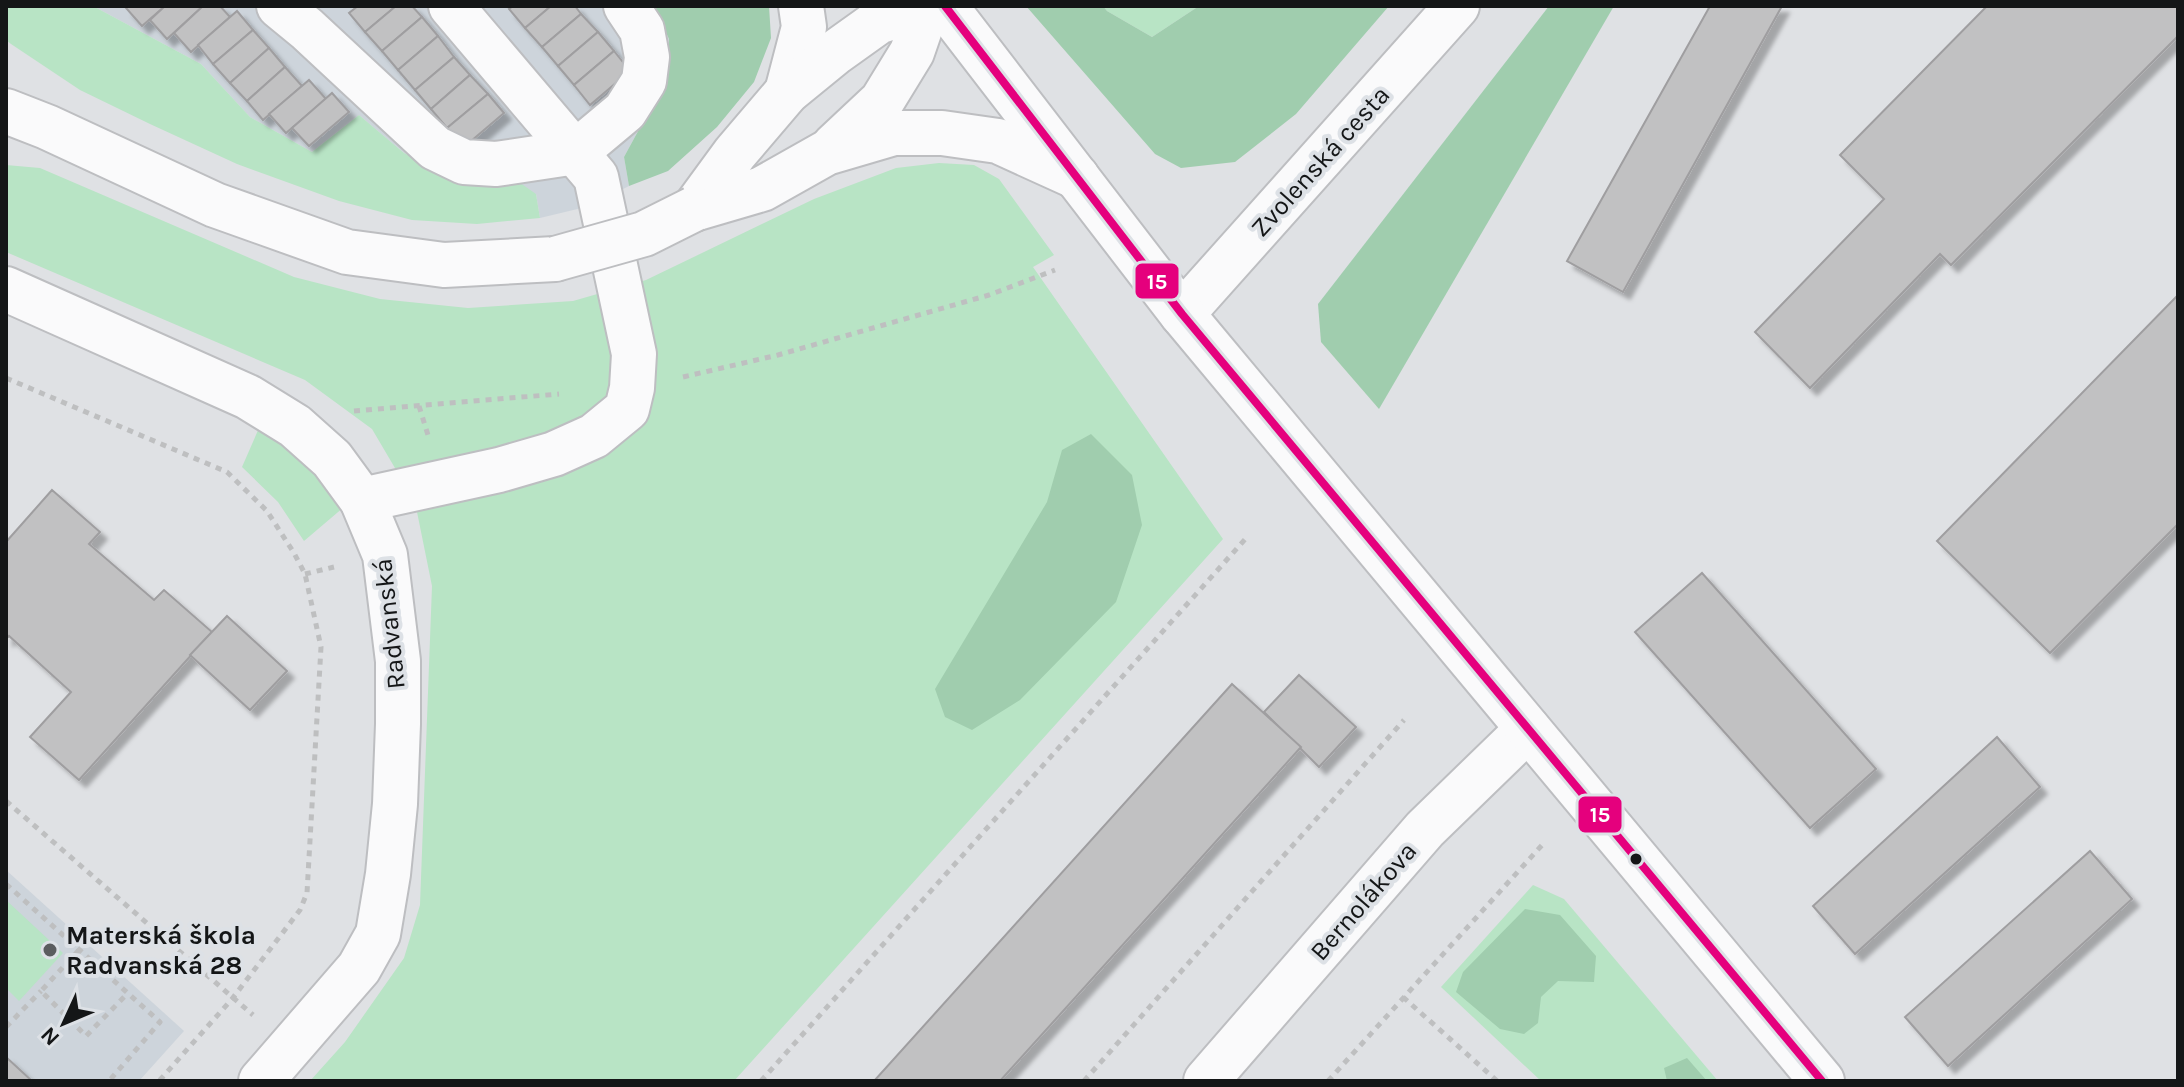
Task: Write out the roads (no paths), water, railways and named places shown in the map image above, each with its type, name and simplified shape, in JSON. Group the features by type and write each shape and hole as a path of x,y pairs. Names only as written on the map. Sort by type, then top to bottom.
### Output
{"main road":[{"path":"279,6 435,148 464,162 496,164 576,152 625,111 644,81 647,57 642,30 626,6"},
{"path":"362,500 499,470 554,454 594,436 627,409 632,388 634,354 596,177 451,6"},
{"path":"787,92 804,27 801,6"},
{"path":"694,209 735,153 787,92 878,22 926,6"},
{"path":"826,153 882,101 912,52 922,23 934,6"},
{"path":"945,6 1182,314 1822,1081"},
{"name":"Zvolenská cesta","path":"1182,314 1457,6"},
{"path":"6,90 47,127"},
{"path":"6,111 215,205 347,252 444,265 555,259 644,234 694,209 762,189 826,153 894,133 942,133 998,141 1077,177"},
{"name":"Radvanská","path":"6,289 248,397 295,426 332,459 362,500 385,555 398,661 395,804 378,934 359,968 261,1081"},
{"name":"Bernolákova","path":"1206,1081 1425,829 1528,729"}],"place":[{"name":"Materská škola Radvanská 28","path":"50,950"}]}
